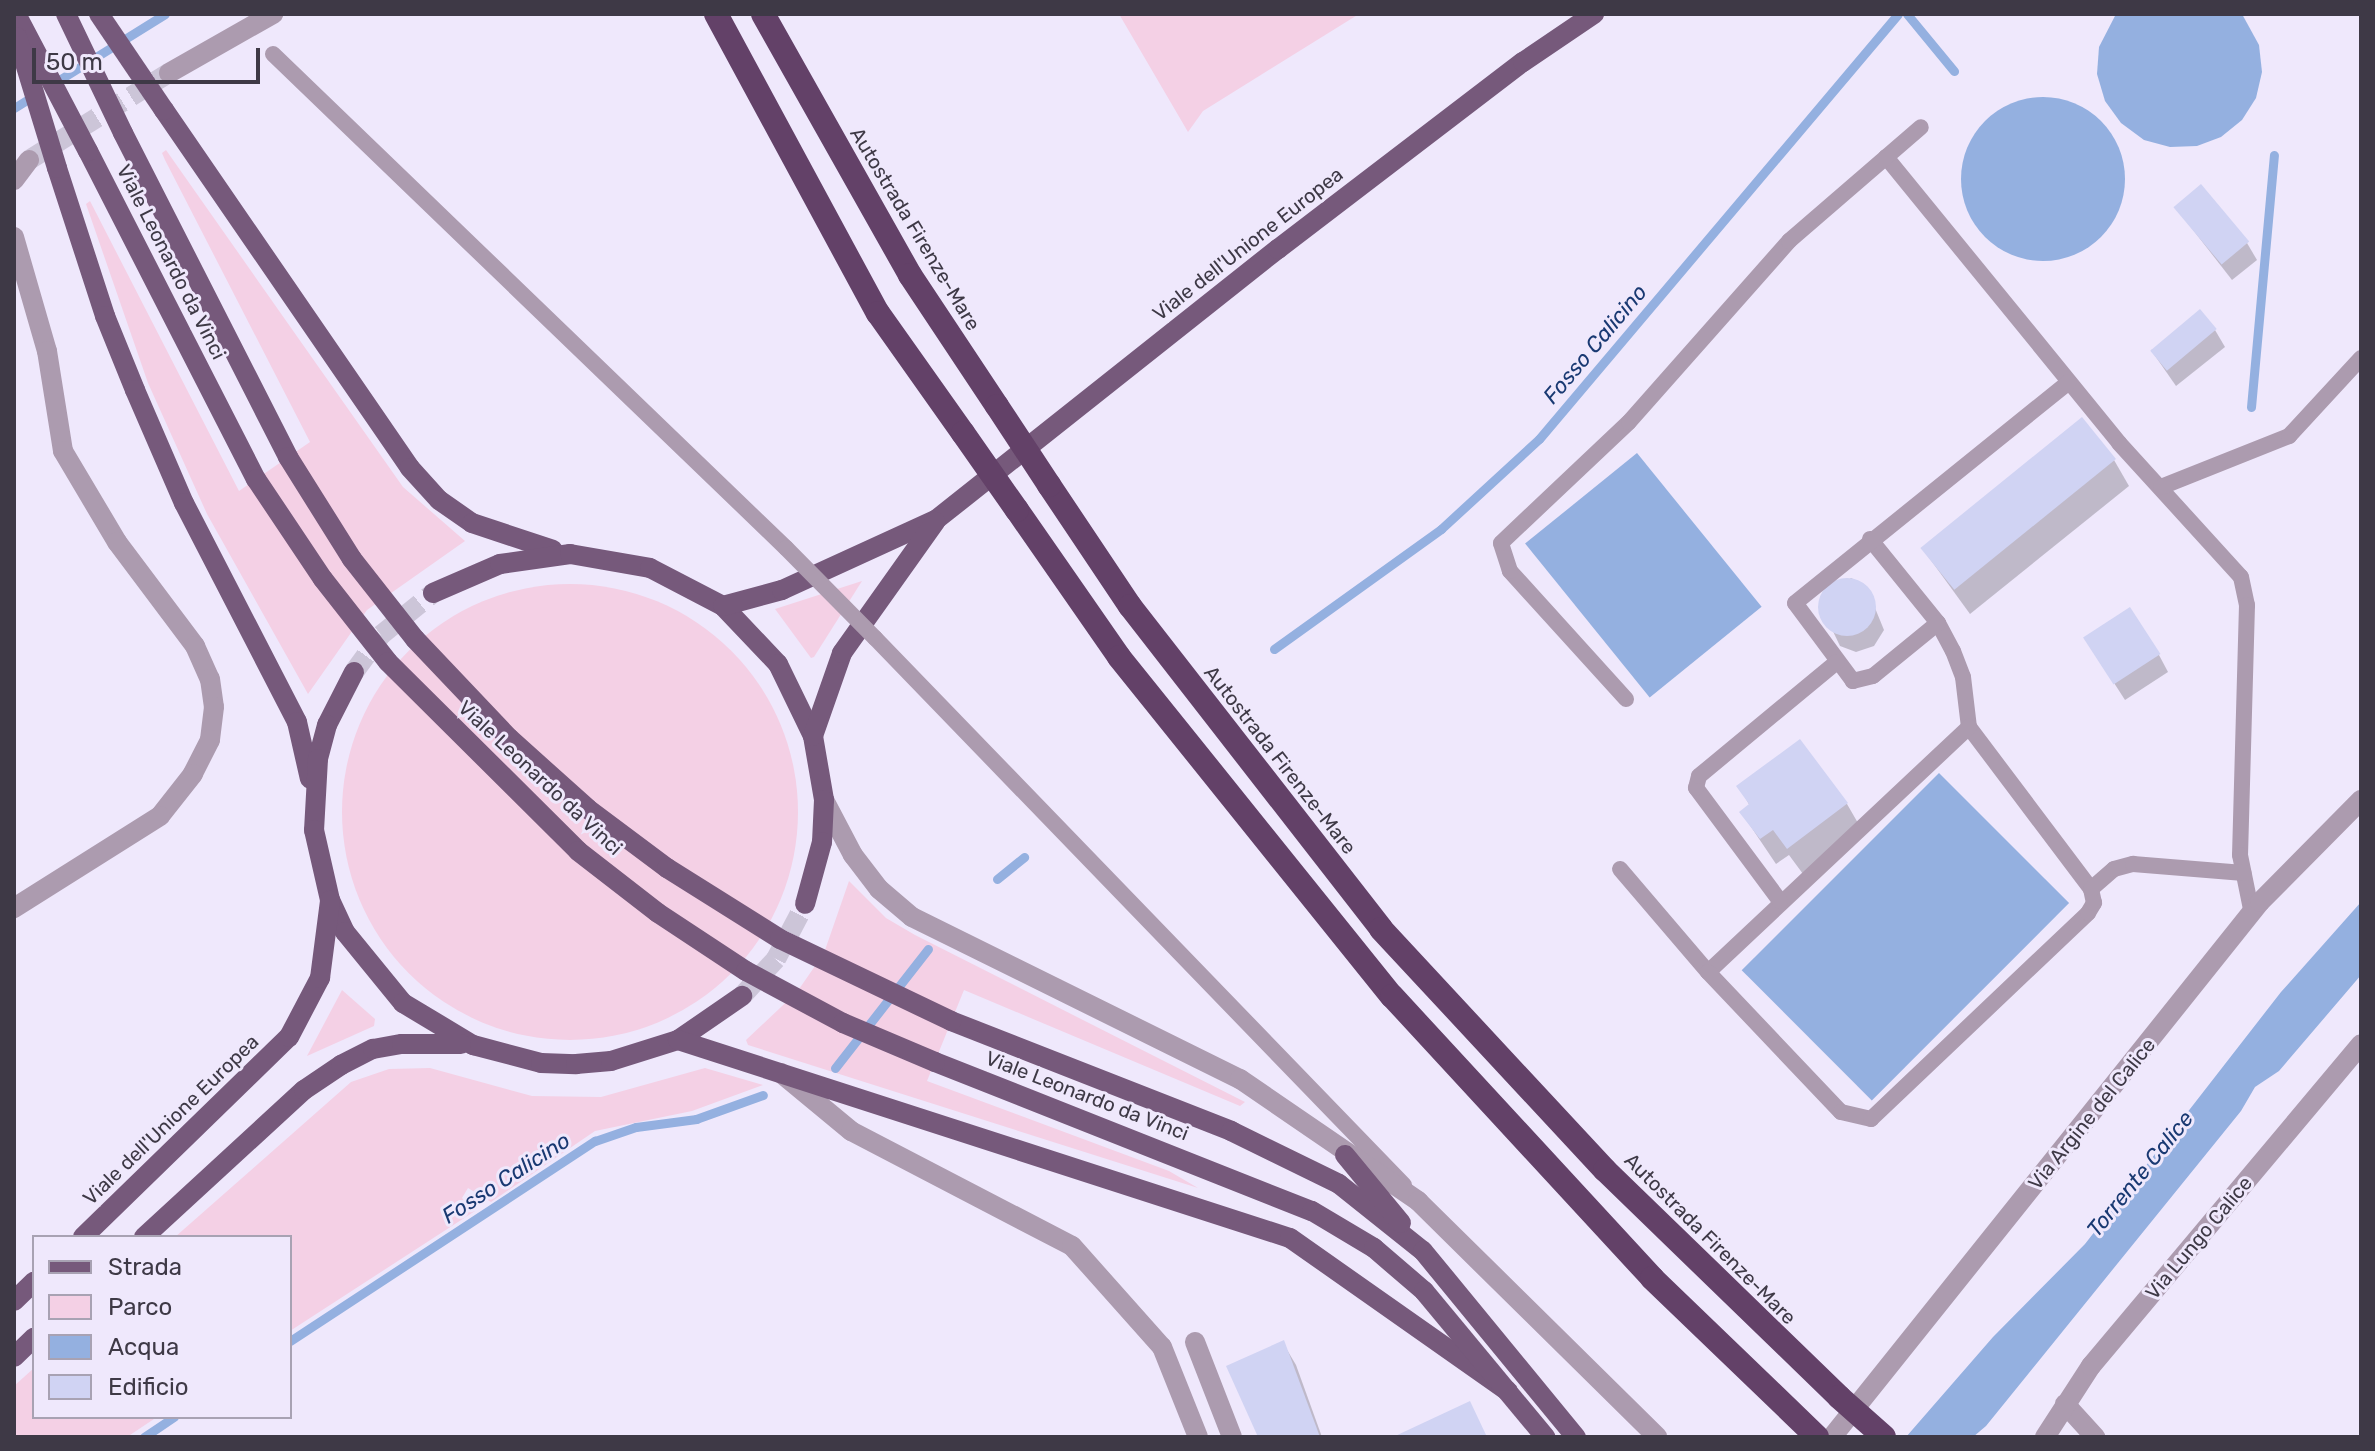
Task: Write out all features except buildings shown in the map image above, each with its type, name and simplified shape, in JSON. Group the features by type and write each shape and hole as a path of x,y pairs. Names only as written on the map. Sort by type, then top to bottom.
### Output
{"highway":[{"path":"716,14 878,313 1119,657 1392,996 1652,1278 1820,1435"},
{"name":"Autostrada Firenze-Mare","path":"763,14 910,275 1130,606 1381,929 1605,1170 1884,1437"}],"main road":[{"name":"Viale Leonardo da Vinci","path":"16,14 256,479 323,579 388,662 578,851 658,913 746,971 843,1023 1312,1211 1374,1248 1424,1291 1545,1437"},
{"name":"Viale Leonardo da Vinci","path":"66,14 288,457 352,559 415,639 481,710 568,791 725,907 832,967 951,1021 1274,1152 1339,1184 1423,1251 1576,1437"},
{"path":"99,14 410,468 439,500 497,535 570,554"},
{"name":"Viale dell'Unione Europea","path":"723,606 782,590 937,519 1290,240 1523,62 1594,14"},
{"path":"14,25 105,316 153,432 297,722 314,794"},
{"name":"Viale dell'Unione Europea","path":"813,736 842,653 937,519"},
{"name":"Viale dell'Unione Europea","path":"433,593 500,564 570,554 650,568 723,606 778,664 813,736 824,800 822,842 805,904"},
{"name":"Viale dell'Unione Europea","path":"354,672 327,725 314,794 314,830 330,900 371,970 403,1003 473,1045"},
{"name":"Viale dell'Unione Europea","path":"85,1235 289,1037 320,978 330,900"},
{"name":"Viale dell'Unione Europea","path":"146,1235 304,1090 355,1057 402,1044 473,1045 541,1063 611,1061 678,1040 742,996"},
{"path":"678,1040 1290,1238 1508,1391"},
{"path":"1345,1155 1423,1251"},
{"path":"14,1301 32,1284"},
{"path":"14,1357 32,1340"}],"street":[{"path":"169,73 273,14"},
{"path":"14,180 29,160"},
{"path":"14,237 59,401 63,451 73,473 195,646 210,679 210,740 193,774 160,816 14,908"},
{"path":"14,291 33,304"},
{"path":"824,800 853,855 903,911 1240,1079 1345,1155 1418,1201 1657,1437"},
{"name":"Via Argine del Calice","path":"1820,1435 2252,914 2361,800"},
{"name":"Via Lungo Calice","path":"2045,1437 2065,1404 2361,1044"},
{"path":"778,1070 851,1131 1072,1246 1162,1347 1198,1437"},
{"path":"1195,1342 1232,1437"},
{"path":"2065,1404 2095,1437"}],"lane":[{"path":"273,54 786,548 1418,1201"},
{"path":"1626,699 1510,571 1501,543 1629,422 1789,241 1921,127"},
{"path":"1886,157 2069,382 2227,558 2247,593 2244,873 2252,914"},
{"path":"2161,487 2289,436 2361,358"},
{"path":"1938,623 1862,681 1853,681 1795,603 1870,539 2069,382"},
{"path":"1620,869 1708,972 1841,1112 1871,1119 2088,913 2094,903 2091,889 1969,727 1963,677 1938,623 1870,539"},
{"path":"1780,901 1696,788 1699,776 1837,662"},
{"path":"1708,972 1780,901 1969,727"},
{"path":"2091,889 2122,865 2244,873"}],"green space":[{"path":"1119,14 1359,14 1203,111 1188,132"},
{"path":"166,150 403,487 465,541 367,610 308,694 207,514 148,383 86,204 90,201 239,491 310,442 165,160 162,153"},
{"path":"862,581 814,657 811,658 775,609"},
{"path":"570,584 615,588 657,601 697,622 732,650 760,685 781,725 794,767 798,812 794,857 781,899 760,939 732,974 697,1002 657,1023 615,1036 570,1040 525,1036 483,1023 443,1002 408,974 380,939 359,899 346,857 342,812 346,767 359,725 380,685 408,650 443,622 483,601 525,588"},
{"path":"849,881 886,918 915,935 1245,1102 1240,1106 964,990 927,1081 1169,1171 1198,1188 748,1045 746,1040 797,992 824,953"},
{"path":"342,990 375,1019 374,1026 307,1056"},
{"path":"430,1068 532,1096 601,1097 705,1068 763,1085 692,1111 595,1131 491,1202 468,1188 462,1198 475,1211 292,1330 292,1235 177,1235 351,1082 389,1069"},
{"path":"32,1370 32,1419 154,1419 127,1437 14,1437 14,1386"}],"water":[{"path":"2116,14 2242,14 2259,45 2262,72 2256,98 2242,120 2221,137 2197,146 2170,147 2144,140 2121,123 2105,101 2097,74 2099,47"},
{"path":"2043,97 2074,104 2101,121 2118,148 2125,179 2118,210 2101,237 2074,254 2043,261 2012,254 1985,237 1968,210 1961,179 1968,148 1985,121 2012,104"},
{"path":"1637,453 1762,607 1650,697 1525,544"},
{"path":"1939,773 2069,903 1872,1100 1742,970"},
{"name":"Torrente Calice","path":"2361,902 2361,975 2279,1071 2255,1087 2241,1111 1986,1426 1973,1437 1906,1437 1993,1337 2085,1244 2281,992"}],"waterway":[{"path":"51,85 165,14"},
{"name":"Fosso Calicino","path":"1274,649 1441,529 1539,439 1898,14"},
{"path":"1907,14 1954,71"},
{"path":"14,108 35,95"},
{"path":"2251,407 2274,155"},
{"name":"Fosso Calicino","path":"997,879 1024,857"},
{"name":"Fosso Calicino","path":"835,1068 928,949"},
{"name":"Fosso Calicino","path":"292,1340 595,1141 636,1127 696,1119 763,1095"},
{"name":"Fosso Calicino","path":"144,1437 171,1419"}],"tunnel":[{"path":"29,160 169,73"},
{"path":"354,672 381,635 433,593"},
{"path":"742,996 776,959 805,904"}]}
